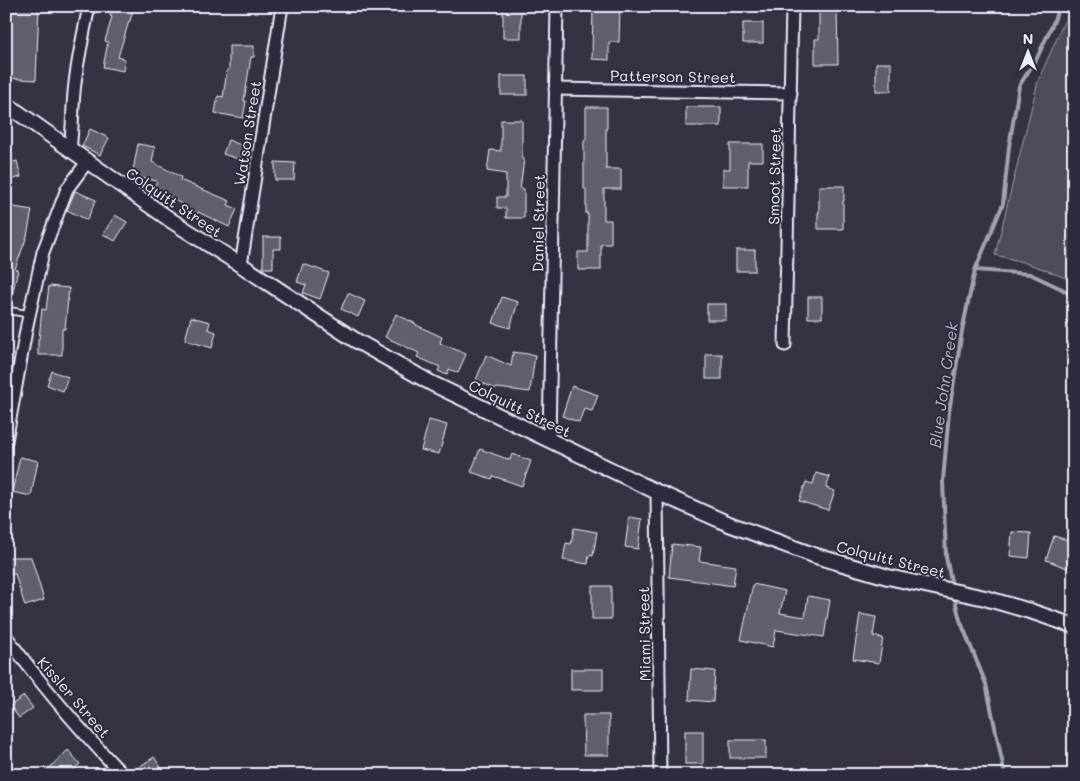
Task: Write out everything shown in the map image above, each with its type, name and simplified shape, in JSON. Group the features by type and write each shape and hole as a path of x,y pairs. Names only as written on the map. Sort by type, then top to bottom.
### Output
{"street":[{"path":"70,150 73,130 74,84 89,6"},
{"name":"Watson Street","path":"241,265 282,6"},
{"name":"Daniel Street","path":"548,440 557,6"},
{"name":"Smoot Street","path":"785,346 792,6"},
{"name":"Patterson Street","path":"555,89 791,93"},
{"name":"Colquitt Street","path":"6,104 172,221 355,340 431,383 657,492 729,524 816,556 888,578 985,598 1074,626"},
{"path":"6,441 42,252 67,189 87,162"},
{"name":"Miami Street","path":"657,492 660,775"},
{"name":"Kissler Street","path":"6,636 54,698 122,775"}],"lane":[{"path":"6,310 29,314"}],"shaded area":[{"path":"1071,6 1074,6 1074,282 1035,266 995,255 1038,81"}],"building":[{"path":"6,6 39,6 36,80 6,78"},
{"path":"113,6 134,6 118,57 125,59 123,71 103,67 108,42 105,41"},
{"path":"503,6 521,6 521,38 503,38"},
{"path":"593,6 620,6 619,42 609,42 609,60 592,59"},
{"path":"819,6 837,6 838,64 815,64 815,39 819,39"},
{"path":"743,23 763,23 763,43 743,43"},
{"path":"229,46 254,46 254,57 251,57 243,118 215,113 218,96 223,97 227,70 229,70"},
{"path":"876,63 891,63 891,91 876,91"},
{"path":"501,76 527,76 527,95 501,95"},
{"path":"586,107 607,107 606,169 621,169 621,189 604,189 604,220 611,220 611,244 601,244 601,270 578,270 578,252 588,252 588,214 586,214 586,189 584,189"},
{"path":"686,107 721,107 721,126 686,126"},
{"path":"501,120 522,120 522,159 524,160 520,189 524,189 524,218 506,218 506,208 497,208 497,197 506,197 506,174 487,171 490,150 501,151"},
{"path":"90,129 109,138 100,155 82,146"},
{"path":"228,140 246,147 241,160 223,154"},
{"path":"138,144 155,147 152,162 181,177 180,180 230,201 228,205 237,209 229,227 198,212 197,215 180,207 182,204 153,189 157,181 132,176"},
{"path":"730,144 763,144 763,161 748,161 748,186 723,186 723,169 730,169"},
{"path":"17,161 21,177 6,181 6,164"},
{"path":"275,162 295,163 294,180 275,180"},
{"path":"819,186 844,186 843,229 818,229"},
{"path":"75,191 96,200 87,220 67,210"},
{"path":"8,206 32,210 27,236 15,269 18,270 10,304 6,303 6,216"},
{"path":"115,215 127,222 115,241 103,234"},
{"path":"263,237 281,237 281,249 273,249 273,268 263,268"},
{"path":"736,250 755,250 755,271 736,271"},
{"path":"303,264 329,273 320,299 303,293 306,285 297,282"},
{"path":"49,286 69,288 65,329 62,329 62,355 38,355 42,309 46,310"},
{"path":"348,293 365,301 358,317 341,309"},
{"path":"502,297 518,302 510,328 493,323"},
{"path":"808,297 822,297 822,318 808,318"},
{"path":"707,304 726,304 726,320 707,320"},
{"path":"396,314 442,337 440,343 466,354 458,373 449,369 447,375 438,371 440,367 417,357 419,353 385,337"},
{"path":"191,317 210,322 208,329 216,332 212,348 185,340"},
{"path":"513,352 535,355 530,392 496,389 476,380 486,355 511,366"},
{"path":"706,354 722,354 722,379 706,379"},
{"path":"52,371 68,377 63,391 47,385"},
{"path":"572,386 598,395 592,411 584,409 579,422 562,416"},
{"path":"429,420 447,425 439,454 421,450"},
{"path":"480,449 510,460 512,454 531,461 522,486 493,476 492,479 471,472"},
{"path":"20,457 38,461 31,496 12,492"},
{"path":"816,473 830,477 826,488 835,491 828,510 799,501 806,482 813,484"},
{"path":"629,517 642,519 638,549 625,547"},
{"path":"574,528 597,532 593,556 589,555 588,564 563,560 566,543 571,544"},
{"path":"1012,532 1031,533 1029,558 1010,556"},
{"path":"1054,536 1074,542 1074,548 1067,568 1046,560"},
{"path":"672,544 701,547 699,561 736,566 733,586 669,577"},
{"path":"6,557 31,557 44,600 25,606 15,574 6,574"},
{"path":"753,584 785,591 780,613 805,617 808,596 830,600 824,637 776,630 773,647 741,640"},
{"path":"592,586 611,586 611,619 592,619"},
{"path":"860,614 876,617 873,636 883,638 879,663 853,659"},
{"path":"571,669 603,669 603,690 571,690"},
{"path":"691,669 715,671 713,702 689,700"},
{"path":"24,696 33,708 19,718 10,706"},
{"path":"583,715 609,715 609,755 584,755"},
{"path":"685,731 703,731 703,764 685,764"},
{"path":"730,740 766,740 766,758 730,758"},
{"path":"68,750 80,764 74,769 80,775 42,775"},
{"path":"154,757 166,775 130,775 130,773"}],"waterway":[{"name":"Blue John Creek","path":"952,586 946,557 943,481 949,412 962,331 975,270 1003,204 1009,147 1019,86 1037,58 1059,6"},
{"path":"975,270 1030,274 1062,289 1074,297"},
{"name":"Blue John Creek","path":"954,596 960,620 986,684 1005,775"}]}
